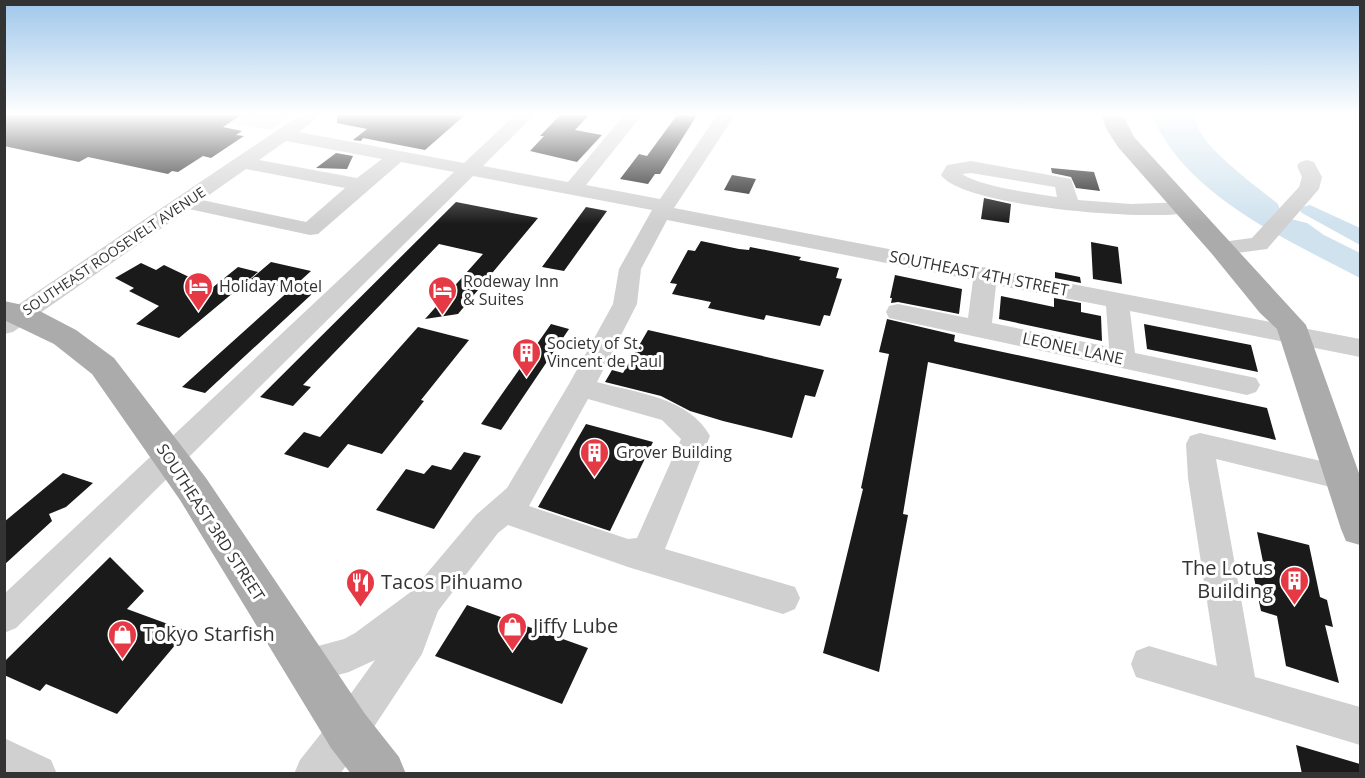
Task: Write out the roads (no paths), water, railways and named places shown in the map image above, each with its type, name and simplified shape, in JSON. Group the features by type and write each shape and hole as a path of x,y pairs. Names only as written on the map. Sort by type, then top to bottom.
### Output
{"main road":[{"path":"1134,151 1186,208 1230,247"},
{"path":"1147,151 1230,247 1270,306 1294,331 1360,528"},
{"name":"SOUTHEAST 3RD STREET","path":"10,317 64,337 103,366 171,456 229,542 244,571 348,731 382,774"}],"street":[{"name":"SOUTHEAST ROOSEVELT AVENUE","path":"10,317 260,151"},
{"name":"SOUTHEAST 4TH STREET","path":"372,151 1118,300 1294,331 1360,348"},
{"path":"4,617 488,151"},
{"path":"572,190 603,151"},
{"path":"305,666 349,655 368,645 424,602 487,524 518,497 625,304 630,269 663,209 702,151"},
{"path":"185,202 310,229 397,156"},
{"path":"243,163 361,185"},
{"path":"1230,247 1258,244 1271,232 1309,189 1312,177 1307,166"},
{"path":"1070,203 1064,183 971,167 954,169 951,175 962,183 982,189 1070,203 1132,210 1186,208"},
{"path":"979,328 985,274"},
{"path":"1118,300 1123,358"},
{"name":"LEONEL LANE","path":"898,312 1247,385"},
{"path":"581,387 672,413 696,436 648,551 629,553"},
{"path":"1239,690 1203,478 1200,444 1343,478"},
{"path":"502,510 629,553 783,598"},
{"path":"314,774 348,731 409,642 424,602"},
{"path":"1149,663 1360,726"},
{"path":"4,758 37,774"}],"water":[{"path":"1173,151 1215,151 1278,204 1280,210 1291,219 1307,223 1324,235 1360,253 1360,278 1241,213 1188,169"},
{"path":"1310,205 1360,228 1360,245 1300,211 1302,207"}],"place":[{"name":"Holiday Motel","path":"198,312"},
{"name":"Rodeway Inn & Suites","path":"442,316"},
{"name":"Society of St. Vincent de Paul","path":"526,378"},
{"name":"Grover Building","path":"595,478"},
{"name":"The Lotus Building","path":"1294,606"},
{"name":"Tacos Pihuamo","path":"360,608"},
{"name":"Jiffy Lube","path":"512,652"},
{"name":"Tokyo Starfish","path":"122,660"}]}
